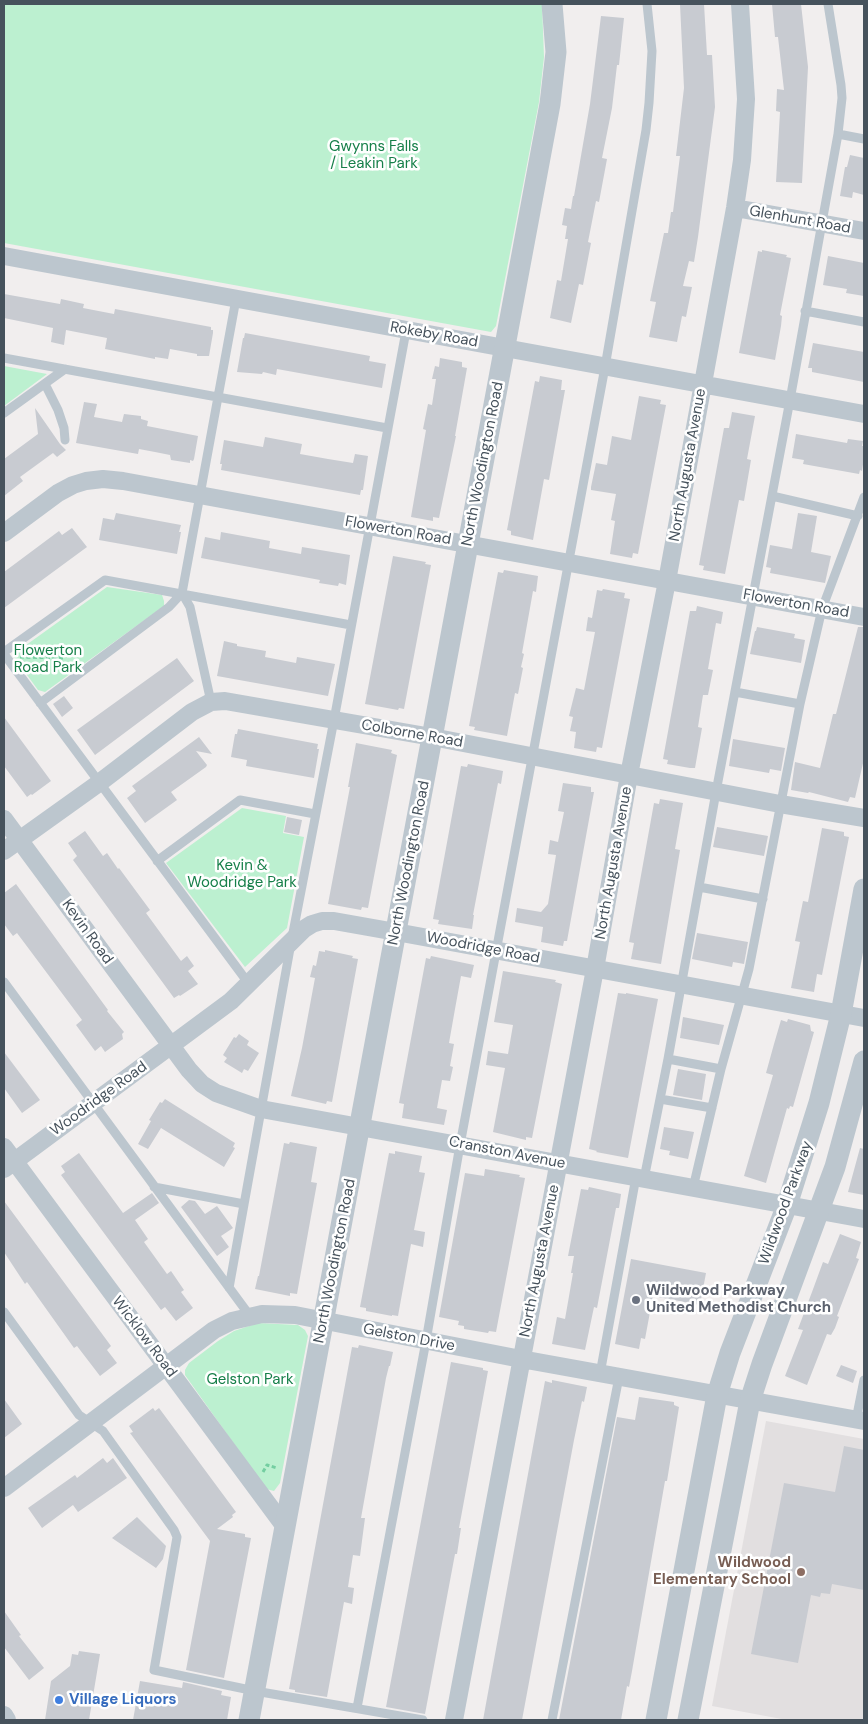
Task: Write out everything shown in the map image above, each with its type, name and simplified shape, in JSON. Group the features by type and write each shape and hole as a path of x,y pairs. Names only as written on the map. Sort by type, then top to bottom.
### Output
{"street":[{"name":"North Woodington Road","path":"249,1720 550,104 556,52 552,4"},
{"name":"North Augusta Avenue","path":"454,1720 630,775 668,581 735,208 743,153 746,99 740,4"},
{"name":"Glenhunt Road","path":"735,208 864,231"},
{"name":"Rokeby Road","path":"4,256 864,414"},
{"name":"Flowerton Road","path":"4,533 58,493 73,485 103,479 123,481 864,617"},
{"name":"Colborne Road","path":"4,851 192,712 211,702 237,702 432,737 780,804 864,818"},
{"name":"Kevin Road","path":"4,819 171,1045"},
{"name":"Wildwood Parkway","path":"656,1720 717,1395 730,1353 787,1205 820,1103 840,1014 864,889"},
{"name":"Woodridge Road","path":"7,1159 93,1103 231,1001 304,929 322,920 864,1018"},
{"name":"Cranston Avenue","path":"171,1045 202,1084 216,1093 260,1109 864,1219"},
{"path":"688,1720 750,1401 838,1158 864,1061"},
{"name":"Wicklow Road","path":"7,1159 166,1366 285,1527"},
{"name":"Gelston Drive","path":"4,1488 214,1330 232,1321 262,1314 294,1315 600,1374 860,1420"},
{"path":"4,1716 7,1720"}],"lane":[{"path":"357,1708 605,367 646,130 652,51 647,4"},
{"path":"600,1374 640,1178 668,1059 838,134 842,92 828,4"},
{"path":"838,134 864,139"},
{"path":"40,703 169,607 182,593 236,299"},
{"path":"805,311 864,322"},
{"path":"229,1288 260,1109 406,330"},
{"path":"4,358 388,428"},
{"path":"4,413 65,369"},
{"path":"45,384 58,410 66,440"},
{"path":"772,496 858,516"},
{"path":"693,1188 721,1069 750,969 800,704 822,609 864,497"},
{"path":"250,984 4,653 105,580 351,625"},
{"path":"182,593 190,607 211,702"},
{"path":"735,692 800,704"},
{"path":"157,861 240,800 315,814"},
{"path":"699,887 763,899"},
{"path":"4,982 250,1316"},
{"path":"668,1059 721,1069"},
{"path":"660,1098 712,1108"},
{"path":"154,1187 244,1204"},
{"path":"4,1312 79,1415 102,1431 178,1537 154,1670 423,1720"},
{"path":"552,1720 619,1377"},
{"path":"860,1420 864,1380"}],"path":[{"path":"14,657 65,658"},
{"path":"263,1472 267,1465 278,1468"}],"shaded area":[{"name":"Wildwood Elementary School","path":"766,1421 864,1439 864,1720 787,1720 712,1706"}],"green space":[{"name":"Gwynns Falls / Leakin Park","path":"4,4 542,4 544,57 539,102 496,326 491,332 4,243"},
{"path":"4,366 47,374 4,406"},
{"name":"Flowerton Road Park","path":"107,587 162,595 164,606 45,692 38,690 14,657 15,653"},
{"name":"Kevin & Woodridge Park","path":"242,808 286,816 283,833 304,837 287,928 245,967 166,863"},
{"name":"Gelston Park","path":"258,1323 298,1325 305,1330 308,1336 280,1483 274,1491 266,1489 185,1375 185,1370 189,1363 218,1341 234,1331"}],"building":[{"path":"680,4 704,4 707,55 712,55 715,107 694,262 689,261 683,286 692,287 686,317 682,316 677,342 649,337 656,302 650,301 664,233 668,233 671,212 673,212 680,156 676,156 684,88"},
{"path":"772,4 801,4 808,67 802,183 776,182 780,112 776,111 777,89 784,90 778,37 775,37"},
{"path":"601,16 624,18 619,65 617,65 612,108 602,158 607,159 599,202 596,201 588,242 591,243 583,285 579,284 571,323 550,318 557,280 561,281 568,239 565,239 567,226 562,225 565,208 571,209 574,196 590,104"},
{"path":"850,155 864,158 864,195 853,192 852,198 840,196 845,167 847,167"},
{"path":"762,250 787,255 786,257 791,258 780,315 782,316 781,326 775,360 739,353 758,251 762,252"},
{"path":"828,256 864,263 864,296 846,293 847,289 823,285"},
{"path":"4,294 60,304 61,299 84,304 83,308 114,314 115,309 211,327 213,333 209,356 197,356 197,354 170,349 168,359 155,357 155,359 105,349 107,338 66,330 64,345 51,342 53,328 4,318"},
{"path":"245,333 370,356 369,361 386,364 382,388 277,369 276,375 263,372 262,374 237,372"},
{"path":"813,343 864,352 864,382 812,372 812,368 808,368"},
{"path":"440,358 462,362 462,367 467,368 456,436 439,518 433,517 433,521 411,517 426,430 423,429 428,404 432,405 436,379 432,379 435,366 439,367"},
{"path":"540,376 562,380 561,390 565,390 549,480 544,479 533,540 511,535 511,531 507,530 535,381 539,382"},
{"path":"639,396 661,400 660,404 666,405 638,554 633,553 632,558 610,554 615,521 611,520 616,494 591,490 591,487 596,463 607,465 612,436 631,440"},
{"path":"84,402 97,404 94,417 122,422 124,414 141,416 141,419 148,421 147,426 198,436 193,461 190,460 190,463 171,460 170,455 139,449 138,454 76,443"},
{"path":"35,408 66,450 57,457 53,453 20,477 23,481 4,496 4,459 38,434"},
{"path":"732,412 755,416 747,459 751,460 744,501 739,500 725,574 703,570 704,566 699,565 724,428 729,428"},
{"path":"796,434 847,443 848,439 863,441 864,458 862,471 860,470 859,474 803,464 804,460 792,458"},
{"path":"265,437 302,444 300,454 353,463 355,454 368,456 363,490 361,490 360,495 221,470 222,464 220,464 224,440 263,447"},
{"path":"116,513 181,525 177,554 99,540 103,518 114,520"},
{"path":"798,513 817,516 811,552 831,556 825,583 770,573 771,568 766,567 770,545 792,549"},
{"path":"72,528 87,547 4,608 4,572 59,531 62,535"},
{"path":"221,532 270,541 269,548 301,554 302,547 350,555 346,585 339,583 338,586 319,583 320,580 201,558 205,537 220,540"},
{"path":"393,556 426,562 425,564 431,565 404,709 399,708 398,710 365,704"},
{"path":"504,570 538,576 536,592 533,591 522,653 524,654 521,667 523,668 518,694 515,693 507,736 474,730 475,727 469,726 498,572 503,573"},
{"path":"603,589 625,593 624,598 630,599 602,748 597,747 596,752 574,748 576,732 570,731 573,717 569,716 576,688 584,690 595,632 586,631 588,617 592,618 597,590 602,591"},
{"path":"697,606 723,612 721,624 716,623 708,669 713,670 708,695 703,695 698,727 702,728 695,768 690,768 667,764 668,760 663,759 690,611 696,611"},
{"path":"757,627 795,634 794,638 805,640 801,663 750,654"},
{"path":"858,627 864,627 864,759 855,798 850,797 848,802 809,792 791,790 795,762 820,768"},
{"path":"224,641 237,644 237,646 266,651 265,657 296,663 297,657 335,664 328,696 217,676"},
{"path":"177,658 194,681 95,755 77,730"},
{"path":"64,696 73,708 62,717 53,704"},
{"path":"4,717 51,781 27,797 4,766"},
{"path":"238,729 318,744 317,749 319,749 314,778 246,766 247,760 231,757 235,734 237,734"},
{"path":"199,737 212,754 196,751 207,765 206,767 171,792 177,800 145,823 127,798 136,791 132,786"},
{"path":"733,739 785,748 781,771 770,769 769,773 729,766"},
{"path":"356,743 392,750 391,753 397,755 368,908 362,907 361,910 328,904 350,787 348,787"},
{"path":"468,764 503,771 501,784 498,783 472,929 438,924 439,920 433,919 461,766 467,767"},
{"path":"563,783 591,787 591,792 594,792 567,941 564,941 563,946 541,942 543,927 515,922 517,908 541,912 548,904 556,855 548,854 550,840 558,842 564,812 558,811"},
{"path":"660,799 683,803 675,849 680,850 661,964 631,959 634,943 629,942 654,803 659,804"},
{"path":"287,817 302,820 299,835 284,832"},
{"path":"717,827 768,836 764,856 713,847"},
{"path":"822,828 844,832 844,836 849,837 822,975 817,974 814,992 791,988 800,942 795,941 803,901 808,902"},
{"path":"85,831 103,856 107,853 119,868 150,910 146,913 181,961 187,956 194,966 188,971 198,984 180,996 174,998 73,860 77,856 68,843"},
{"path":"16,884 124,1032 122,1034 123,1039 105,1052 101,1046 95,1051 76,1025 82,1020 17,933 13,936 4,924 4,893"},
{"path":"697,933 748,942 744,964 733,962 732,967 692,959"},
{"path":"325,950 353,956 352,958 358,959 332,1102 327,1101 326,1104 291,1096 315,978 310,977 313,965 316,966 319,951 325,952"},
{"path":"431,956 474,965 471,978 461,976 449,1043 454,1044 450,1066 453,1067 450,1081 442,1080 437,1108 447,1110 444,1125 402,1118 404,1104 399,1103 426,958 430,959"},
{"path":"503,971 556,980 555,982 562,984 532,1138 526,1137 526,1140 493,1132 505,1068 486,1065 488,1051 508,1054 513,1025 494,1022"},
{"path":"618,993 658,999 628,1158 589,1149"},
{"path":"683,1017 724,1025 719,1045 680,1038"},
{"path":"788,1019 810,1025 811,1031 814,1032 793,1107 787,1108 766,1183 744,1176 773,1075 766,1073 774,1044 781,1020 787,1022"},
{"path":"239,1034 249,1041 247,1045 259,1053 248,1071 244,1069 242,1073 224,1062 227,1058 223,1055 234,1037 236,1038"},
{"path":"4,1052 40,1100 22,1113 4,1088"},
{"path":"678,1069 706,1074 702,1100 673,1095"},
{"path":"165,1099 235,1143 233,1147 235,1148 224,1167 161,1128 148,1149 138,1144 151,1121 149,1120 160,1102 162,1103"},
{"path":"664,1127 694,1132 688,1159 669,1155 670,1151 660,1149"},
{"path":"290,1142 317,1147 311,1182 317,1183 297,1294 290,1293 290,1296 255,1289 284,1143 289,1144"},
{"path":"860,1148 864,1149 864,1195 848,1192"},
{"path":"395,1151 422,1156 419,1172 425,1173 414,1230 425,1232 423,1247 411,1244 398,1316 392,1316 366,1311 366,1308 360,1307 389,1153 395,1154"},
{"path":"79,1153 123,1213 152,1193 159,1203 135,1220 148,1239 144,1242 167,1274 171,1271 184,1290 181,1292 193,1308 176,1321 165,1307 161,1310 61,1175 65,1172 61,1166"},
{"path":"485,1169 520,1175 519,1177 525,1178 496,1332 489,1331 488,1333 464,1329 464,1326 458,1325 459,1321 439,1317 465,1173 484,1176"},
{"path":"589,1187 621,1194 619,1208 616,1208 597,1308 594,1307 585,1350 552,1344 557,1317 565,1319 574,1256 568,1256 581,1189 588,1190"},
{"path":"189,1200 195,1201 205,1214 217,1206 233,1228 221,1236 229,1247 217,1256 181,1207"},
{"path":"4,1201 111,1346 107,1350 117,1363 100,1376 77,1346 74,1348 27,1282 25,1284 4,1252"},
{"path":"840,1234 861,1242 856,1258 859,1259 837,1316 839,1317 835,1328 831,1335 827,1334 807,1385 785,1376 803,1330 798,1329 823,1262 828,1264"},
{"name":"Wildwood Parkway United Methodist Church","path":"631,1259 706,1273 700,1305 653,1296 645,1339 641,1338 639,1349 615,1344"},
{"path":"359,1345 393,1352 386,1378 361,1518 365,1518 360,1556 353,1555 348,1587 354,1588 352,1604 344,1602 327,1697 295,1692 295,1690 289,1689 352,1347 358,1348"},
{"path":"451,1362 483,1368 483,1370 488,1371 459,1528 461,1528 457,1554 455,1554 425,1714 386,1707"},
{"path":"841,1365 857,1371 853,1383 836,1376"},
{"path":"552,1380 587,1387 584,1402 582,1401 574,1440 522,1720 483,1720 545,1381 552,1383"},
{"path":"639,1397 674,1402 674,1405 679,1407 632,1671 629,1687 627,1686 621,1720 559,1720 617,1417 635,1420"},
{"path":"4,1399 22,1424 4,1438"},
{"path":"153,1408 155,1411 159,1408 236,1512 232,1515 233,1517 217,1529 245,1534 245,1537 251,1538 224,1678 186,1670 210,1541 130,1433 133,1432 129,1426"},
{"name":"Wildwood Elementary School","path":"844,1446 864,1450 864,1590 832,1584 830,1594 821,1593 820,1597 811,1595 798,1663 751,1654 784,1483 835,1492"},
{"path":"103,1458 107,1463 113,1458 127,1478 78,1512 73,1505 42,1528 28,1508 75,1475 77,1478"},
{"path":"137,1517 166,1546 163,1559 156,1568 112,1538"},
{"path":"4,1611 21,1635 19,1636 44,1668 29,1680 4,1647"},
{"path":"79,1651 100,1654 89,1720 45,1720 51,1681 70,1666 72,1654 78,1655"},
{"path":"140,1681 182,1688 183,1682 222,1691 221,1695 231,1697 227,1720 133,1720"}],"place":[{"name":"Wildwood Parkway United Methodist Church","path":"636,1300"},
{"name":"Wildwood Elementary School","path":"801,1572"},
{"name":"Village Liquors","path":"59,1700"}]}
